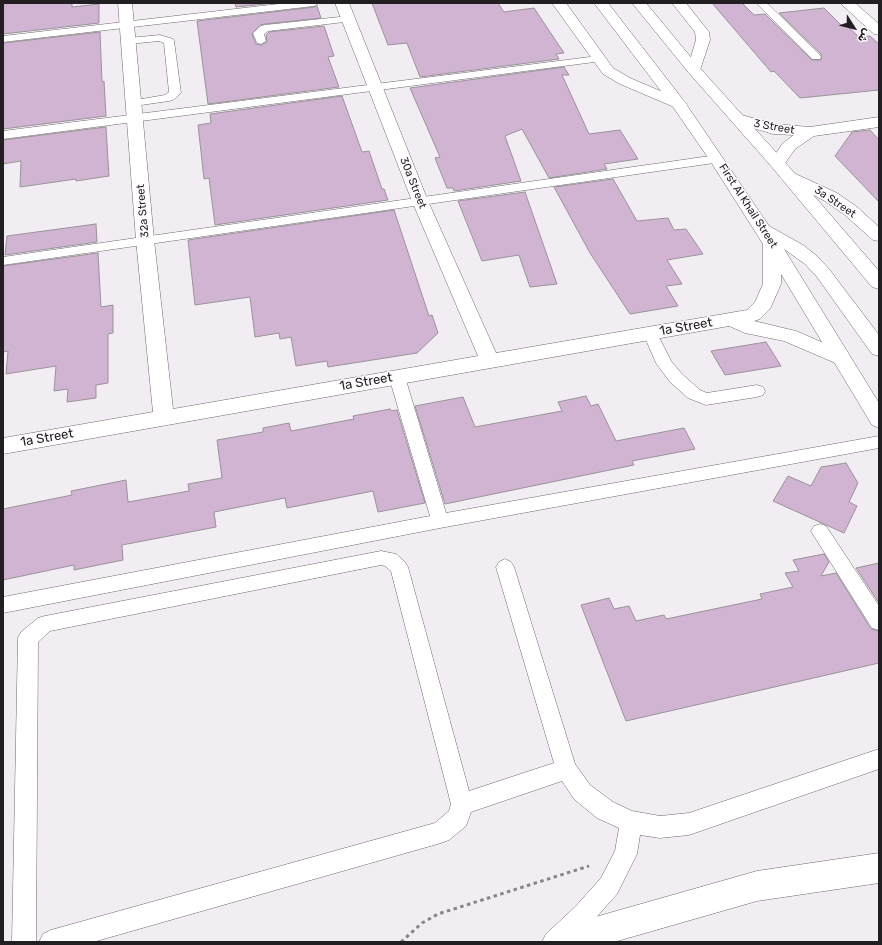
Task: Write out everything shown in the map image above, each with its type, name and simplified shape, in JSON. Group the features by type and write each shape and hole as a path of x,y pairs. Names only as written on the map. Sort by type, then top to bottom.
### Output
{"street":[{"name":"32a Street","path":"125,3 145,240 164,418"},
{"name":"30a Street","path":"342,3 420,201 490,361"},
{"path":"560,3 598,59 608,71 679,104"},
{"name":"First Al Khail Street","path":"601,3 679,104 717,158 767,236 879,420"},
{"path":"639,3 694,70 782,169 879,283"},
{"path":"680,3 702,32 703,40 694,70"},
{"path":"848,3 879,31"},
{"name":"3 Street","path":"738,119 773,129 810,132 877,124"},
{"name":"3 Street","path":"782,169 790,146 810,132"},
{"name":"3a Street","path":"782,169 831,197 851,211 879,236"},
{"path":"767,236 791,245 811,260 823,273 879,349"},
{"name":"1a Street","path":"3,446 753,315 763,305 772,284 767,236"},
{"name":"1a Street","path":"730,319 752,328 789,336 840,358"},
{"path":"560,942 757,886 879,868"}],"lane":[{"path":"3,40 128,33 314,3"},
{"path":"761,3 816,57"},
{"path":"261,41 258,33 265,28 349,19"},
{"path":"128,33 160,38 169,41 175,93 173,96 134,110"},
{"path":"3,135 134,110 376,88 598,59"},
{"path":"3,261 717,158"},
{"path":"650,333 664,362 676,378 694,394 706,399 757,391"},
{"path":"397,377 440,520"},
{"path":"3,605 440,520 879,442"},
{"path":"820,531 879,622"},
{"path":"24,942 28,638 45,624 381,558 390,559 399,567 462,804 458,818 441,832 51,942"},
{"path":"505,566 566,769 582,792 604,810 631,822 660,827 689,824 879,759"},
{"path":"462,804 566,769"},
{"path":"554,942 584,914 610,886 626,854 631,822"}],"path":[{"path":"401,942 422,923 438,914 626,854"}],"building":[{"path":"3,3 72,3 72,7 99,4 99,23 3,34"},
{"path":"235,3 274,3 236,7"},
{"path":"372,3 498,3 504,12 534,8 564,53 556,54 559,59 420,77 407,43 388,45"},
{"path":"712,3 742,3 754,15 765,14 812,60 821,60 821,54 779,13 824,8 841,25 845,24 859,37 870,36 879,44 879,90 800,98 774,71 771,72"},
{"path":"317,6 321,18 260,25 252,34 256,44 261,45 267,42 266,35 269,32 324,26 334,56 328,57 339,87 208,104 197,21"},
{"path":"100,32 102,82 104,81 106,116 3,129 3,43"},
{"path":"564,67 569,75 562,75 589,134 620,130 638,159 604,164 607,169 549,178 522,129 505,136 521,181 454,191 453,188 447,188 435,158 440,157 410,88"},
{"path":"342,96 362,152 369,151 382,189 384,189 388,200 215,225 209,178 204,179 198,125 211,123 210,114"},
{"path":"106,127 109,176 20,187 21,161 3,164 3,140"},
{"path":"870,130 879,140 879,202 835,156 852,132"},
{"path":"613,179 637,221 668,218 674,230 686,229 703,254 667,260 682,284 666,286 678,306 630,314 590,253 554,187"},
{"path":"525,192 557,284 530,287 519,255 482,261 458,201"},
{"path":"394,210 429,316 432,315 438,333 417,353 328,367 327,361 296,366 291,337 280,339 279,333 255,337 250,297 195,305 188,240"},
{"path":"96,224 97,242 5,255 7,236"},
{"path":"98,253 101,307 113,305 113,333 108,334 108,383 96,385 96,398 67,402 68,389 54,391 56,366 6,374 8,351 3,352 3,266"},
{"path":"766,342 781,366 725,375 711,351"},
{"path":"586,396 591,406 598,404 616,441 684,428 695,449 632,461 634,465 445,504 415,406 463,397 475,427 562,411 558,402"},
{"path":"390,409 391,411 397,410 425,503 378,512 373,491 287,508 285,498 214,512 216,527 122,545 123,560 74,570 74,565 3,580 3,509 72,495 71,491 126,480 128,502 189,491 188,484 222,478 217,440 263,432 263,428 289,423 291,431 354,419 353,416"},
{"path":"846,463 858,483 849,502 857,506 844,533 773,501 788,476 811,486 821,467"},
{"path":"824,554 829,562 821,576 836,573 871,629 879,631 879,663 626,721 581,605 609,598 614,609 629,606 636,621 664,615 666,619 762,599 760,594 793,587 785,573 799,571 793,560"},
{"path":"879,563 879,603 856,568"}]}
